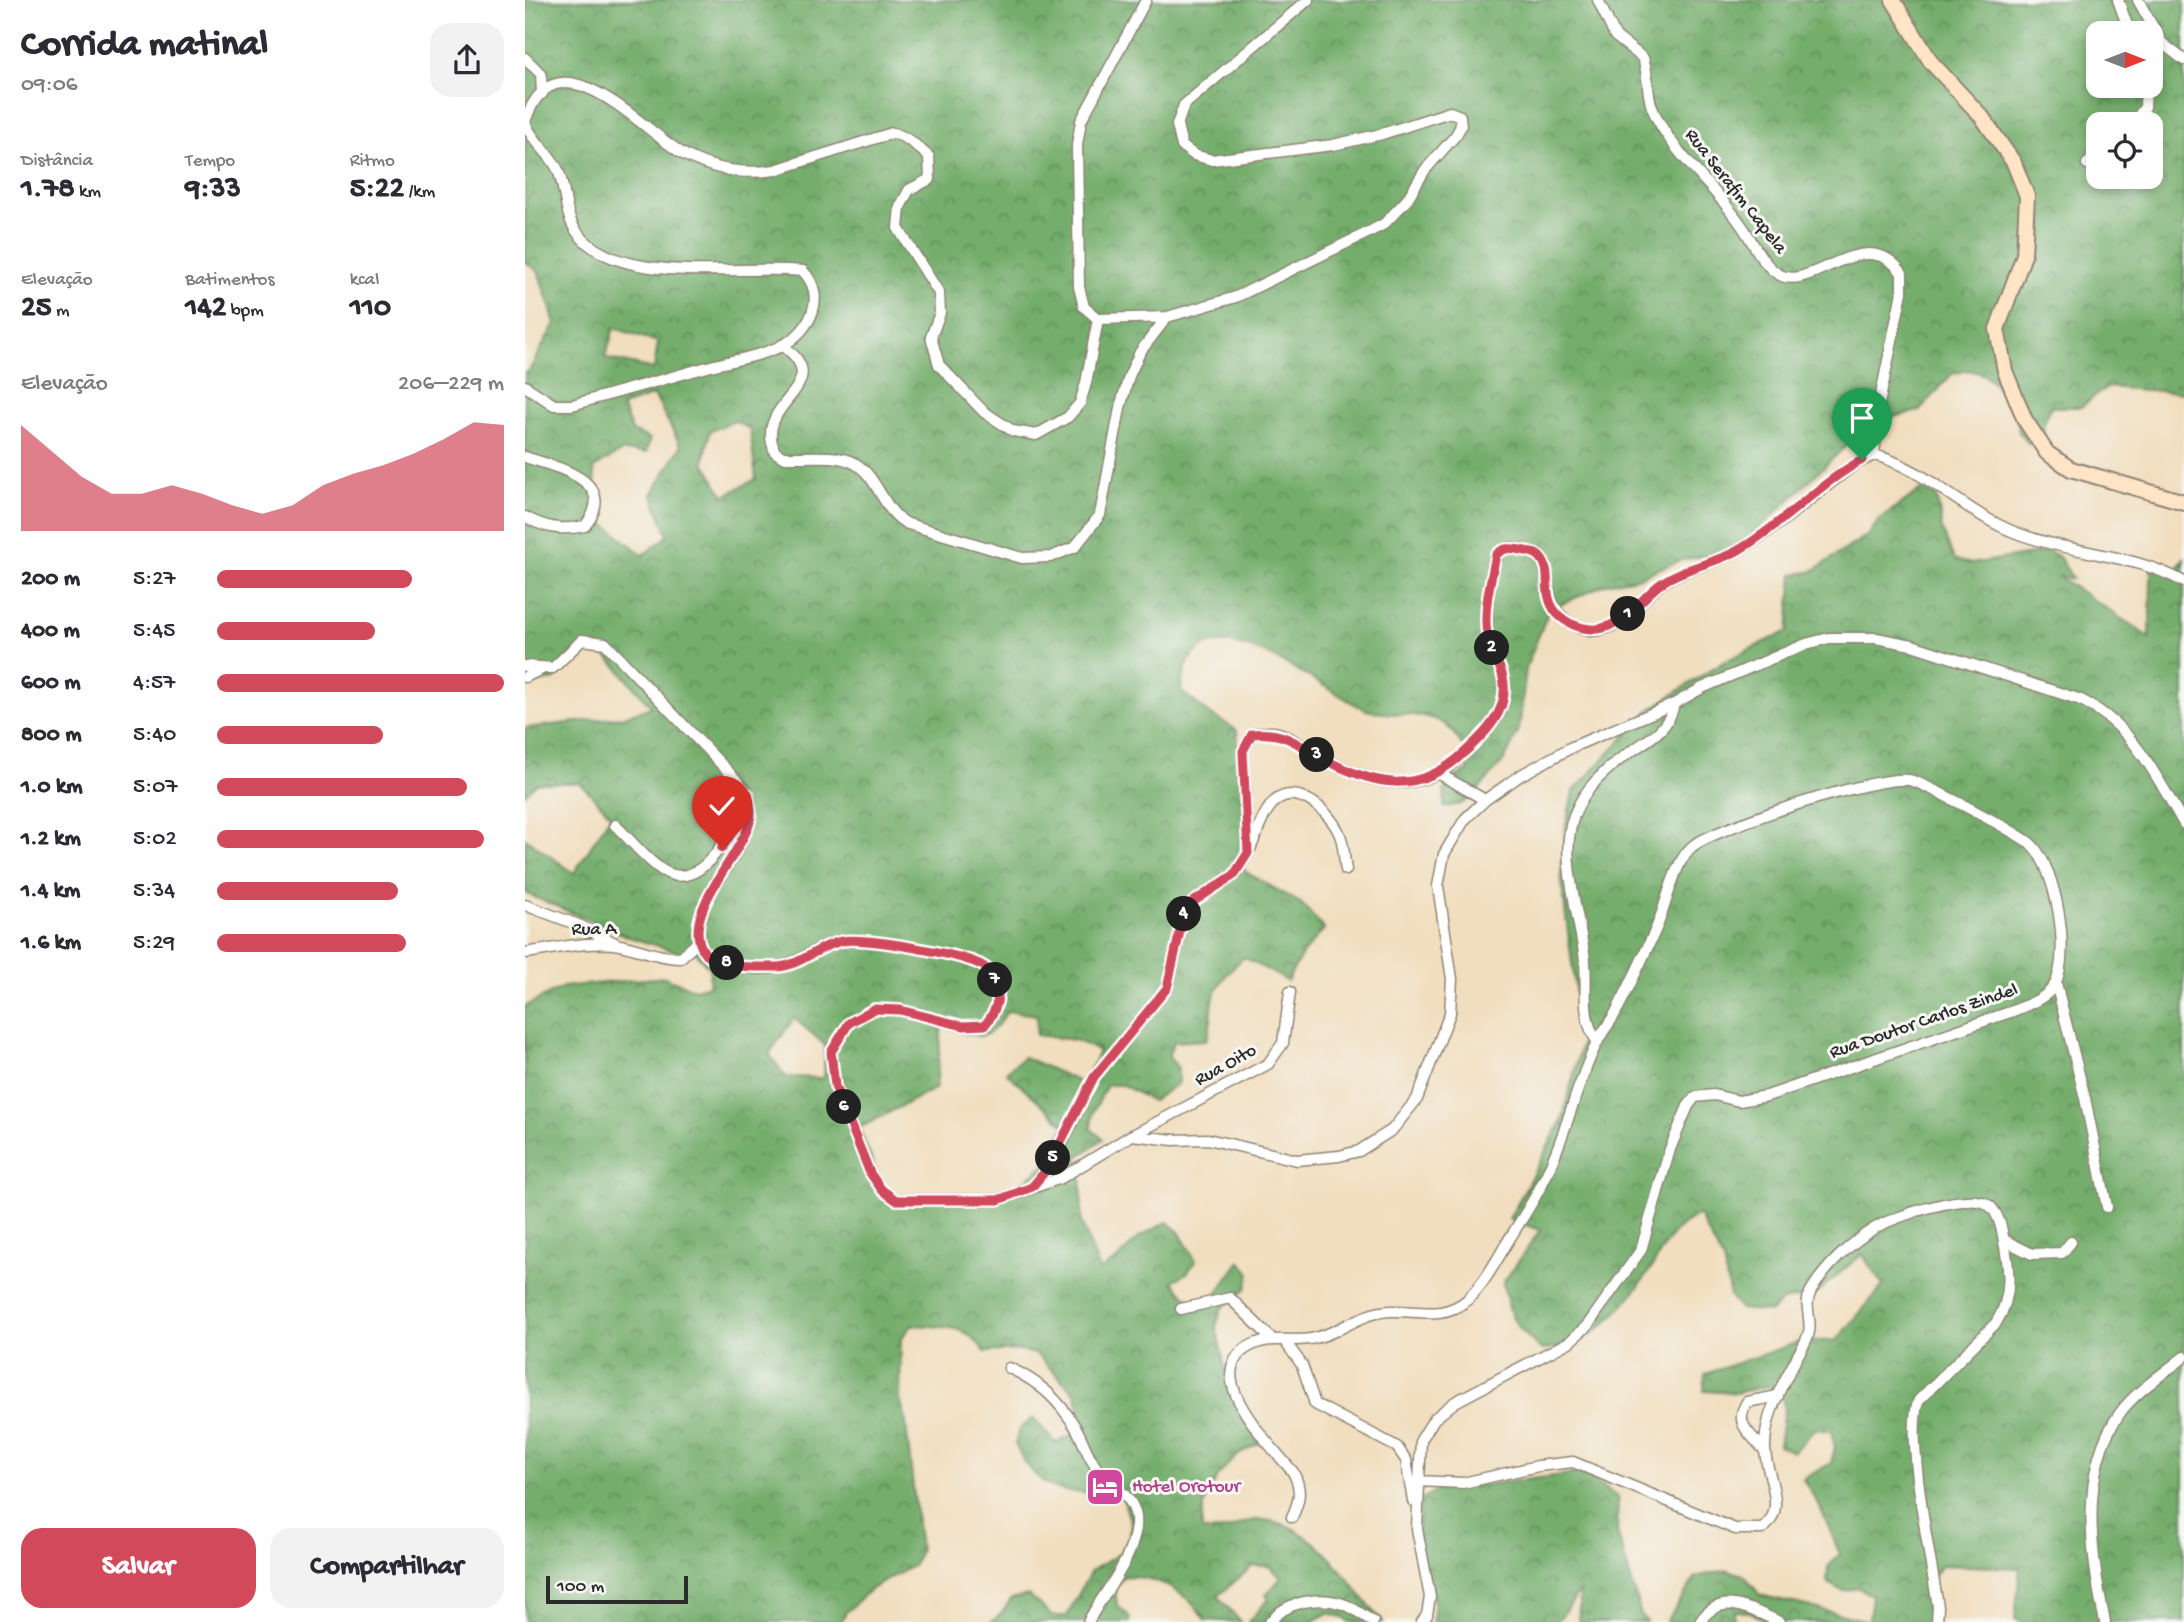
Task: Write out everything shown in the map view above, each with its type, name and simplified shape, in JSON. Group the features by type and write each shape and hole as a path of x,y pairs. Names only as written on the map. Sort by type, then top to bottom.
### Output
{"street":[{"path":"1146,0 1081,121 1077,145 1079,287 1084,307 1098,318 1167,317 1236,297 1384,224 1406,201 1425,170 1461,126 1460,116 1450,112 1382,134 1333,145 1212,160 1194,155 1182,146 1177,125 1184,105 1308,0"},
{"name":"Rua Serafim Capela","path":"1598,0 1615,36 1643,58 1649,97 1665,131 1735,215 1767,265 1781,276 1796,278 1811,275 1838,259 1871,256 1887,260 1902,273 1902,292 1878,409 1874,455"},
{"path":"1893,0 1931,62 1982,117 2014,163 2028,196 2024,255 1997,329 2005,371 2025,421 2047,453 2071,470 2184,502"},
{"path":"2118,0 2126,21"},
{"path":"2138,0 2162,43 2184,60"},
{"path":"525,58 535,64 541,74 542,94"},
{"path":"525,386 554,405 572,405 782,345 803,329 813,313 816,296 812,280 803,271 779,268 671,271 610,257 590,245 576,231 557,169 528,132 525,122 542,94 557,85 583,84 600,92 685,155 713,168 740,171 775,170 869,142 880,135 902,135 929,157 931,168 930,179 909,190 897,219 907,244 939,292 940,313 931,337 939,365 984,412 1013,431 1036,435 1068,417 1080,402 1098,318"},
{"path":"782,345 797,355 803,369 801,379 772,427 770,436 775,452 783,457 852,462 863,469 893,513 908,524 1022,558 1051,557 1075,547 1100,515 1120,408 1129,376 1140,352 1167,317"},
{"path":"1248,853 1243,751 1252,734 1280,734 1327,760 1384,782 1416,782 1438,773 1476,742 1496,717 1503,701 1501,665 1487,634 1487,604 1496,555 1507,548 1528,551 1541,558 1548,575 1551,604 1574,625 1588,631 1612,624 1666,580 1738,550 1857,463 1874,455 1910,468 2011,531 2057,546 2145,565 2184,583"},
{"path":"525,457 583,478 592,486 595,500 592,518 585,526 565,530 543,527 525,517"},
{"path":"1132,1135 1173,1140 1208,1139 1310,1161 1359,1151 1392,1130 1416,1099 1450,1013 1452,979 1438,886 1444,854 1465,820 1485,800 1521,775 1571,747 1806,644 1829,638 1876,638 1912,645 2081,700 2106,713 2129,735 2184,824"},
{"path":"525,677 553,667 582,640 605,643 748,794 750,824 709,893 700,919 698,942"},
{"path":"525,666 542,669"},
{"path":"1597,1041 1586,1016 1585,957 1569,858 1572,819 1574,811 1592,784 1614,763 1668,723 1674,704"},
{"path":"1438,773 1485,800"},
{"path":"1292,1517 1299,1503 1299,1483 1238,1404 1231,1384 1237,1360 1245,1349 1260,1341 1320,1338 1367,1314 1445,1312 1466,1300 1488,1275 1526,1214 1553,1160 1597,1041 1616,1013 1657,927 1682,862 1694,845 1709,837 1841,791 1906,780 1931,788 2018,834 2032,845 2043,860 2055,897 2061,953 2056,983 2107,1207"},
{"path":"615,825 662,870 672,875 686,874 697,870 722,848 736,826 748,794"},
{"path":"1032,1187 1061,1146 1098,1071 1160,1000 1167,988 1184,914 1193,902 1234,875 1274,802 1284,796 1299,796 1324,810 1342,838 1346,870"},
{"path":"525,905 581,926 618,945"},
{"name":"Rua Oito","path":"698,942 705,954 742,967 782,967 843,941 910,948 983,966 996,980 999,997 996,1012 985,1025 963,1026 900,1010 874,1009 849,1023 831,1052 835,1086 870,1173 882,1190 896,1200 983,1202 1061,1178 1085,1166 1113,1144 1268,1064 1283,1043 1290,992"},
{"name":"Rua A","path":"525,953 570,946 618,945 661,958 680,958 698,942"},
{"name":"Rua Doutor Carlos Zindel","path":"1417,1481 1421,1440 1434,1419 1455,1402 1569,1342 1587,1326 1641,1250 1670,1149 1688,1106 1701,1094 1739,1101 1766,1096 2013,1011 2049,992 2056,983"},
{"path":"1415,1506 1417,1481 1463,1483 1538,1466 1573,1462 1735,1529 1762,1529 1773,1518 1774,1491 1765,1451 1769,1419 1809,1329 1807,1304 1812,1289 1852,1245 1876,1227 1941,1205 1978,1200 1991,1207 1997,1216 2004,1240 2009,1291 2005,1309 1996,1322 1926,1393 1914,1412 1915,1446 1938,1607 1937,1622"},
{"path":"2004,1240 2041,1256 2062,1253 2071,1242"},
{"path":"1181,1310 1230,1298 1279,1340 1302,1365 1315,1404 1391,1442 1402,1452 1415,1506 1421,1560 1430,1597 1427,1615 1422,1622"},
{"path":"2105,1622 2095,1559 2092,1511 2102,1451 2120,1412 2184,1357"},
{"path":"1009,1368 1032,1378 1053,1395 1075,1427 1095,1466 1134,1504 1136,1525 1124,1566 1104,1591 1088,1621"},
{"path":"1765,1451 1740,1421 1740,1413 1747,1402 1778,1396"},
{"path":"1270,1622 1276,1614 1298,1602 1345,1604 1361,1618 1373,1622"},
{"path":"1700,1622 1715,1607 1728,1604 1740,1605 1780,1622"}],"green space":[{"path":"525,0 2184,0 2184,393 2107,387 2081,407 2050,407 2044,424 2044,439 2029,444 2019,432 2016,414 1998,386 1985,375 1969,370 1952,374 1919,411 1871,422 1745,542 1731,551 1681,560 1636,578 1605,584 1549,610 1526,668 1519,730 1505,759 1474,795 1461,804 1444,807 1444,790 1454,777 1468,771 1470,756 1454,733 1443,723 1433,718 1364,709 1289,665 1259,651 1231,643 1207,645 1190,660 1181,691 1208,713 1237,730 1243,827 1237,858 1246,872 1302,904 1324,929 1303,953 1287,981 1244,957 1231,970 1216,991 1206,1040 1174,1042 1168,1056 1178,1068 1178,1083 1152,1101 1123,1085 1107,1085 1093,1113 1091,1129 1103,1139 1078,1157 1082,1187 1081,1222 1100,1270 1116,1261 1139,1237 1167,1222 1179,1232 1196,1261 1187,1273 1173,1281 1185,1296 1194,1300 1212,1300 1240,1261 1250,1273 1246,1289 1222,1308 1216,1326 1228,1381 1262,1443 1238,1456 1218,1477 1205,1503 1202,1530 1221,1531 1264,1520 1301,1533 1332,1559 1383,1622 1348,1622 1343,1617 1328,1613 1311,1622 1248,1622 1269,1599 1266,1595 1281,1578 1270,1566 1253,1566 1218,1596 1241,1622 1205,1620 1190,1601 1171,1588 1148,1579 1124,1576 1115,1588 1117,1605 1129,1616 1130,1622 991,1622 1002,1613 1011,1599 1028,1595 1052,1616 1067,1616 1091,1571 1119,1554 1128,1541 1131,1524 1122,1495 1058,1489 1046,1484 1025,1462 1015,1444 1020,1428 1033,1418 1056,1443 1071,1436 1079,1411 1076,1394 1036,1354 1019,1350 985,1352 962,1331 912,1325 901,1338 900,1400 905,1415 920,1550 914,1565 871,1589 846,1612 841,1622 525,1622 525,1006 563,987 665,977 694,989 709,985 710,969 690,946 680,953 629,937 525,893 525,838 574,873 611,815 580,783 537,783 525,794 525,728 621,717 652,707 608,657 587,648 573,652 554,680 525,684 525,372 528,373 555,323 538,271 525,262","holes":["614,328 658,342 654,369 605,358","654,395 681,446 652,494 668,536 643,555 597,518 594,468 622,451 646,453 650,439 632,431 622,406","735,421 750,429 756,479 724,496 704,462 710,431","1007,1011 1037,1015 1036,1035 1075,1040 1099,1051 1084,1084 1024,1057 1006,1072 1065,1125 1046,1163 1014,1190 911,1201 889,1193 879,1178 859,1128 936,1088 942,1024 963,1033 980,1036 993,1030","794,1018 825,1045 824,1078 786,1077 769,1054"]},
{"path":"1922,489 1937,497 1942,529 1954,559 1970,564 2049,551 2059,557 2073,579 2058,576 2150,638 2151,569 2159,563 2174,573 2184,558 2184,1622 2021,1622 2015,1620 2020,1568 1941,1565 1931,1580 1936,1622 1768,1622 1750,1612 1734,1611 1733,1622 1666,1622 1696,1577 1727,1570 1744,1575 1760,1595 1869,1621 1872,1595 1858,1588 1843,1591 1827,1583 1828,1567 1840,1554 1820,1507 1803,1479 1831,1463 1835,1447 1831,1431 1815,1429 1793,1452 1779,1445 1784,1411 1782,1395 1768,1386 1736,1393 1704,1391 1705,1374 1799,1342 1837,1340 1883,1286 1862,1254 1814,1295 1782,1301 1770,1312 1740,1309 1730,1296 1723,1261 1699,1215 1687,1222 1666,1243 1624,1305 1601,1327 1574,1343 1542,1350 1515,1321 1503,1283 1540,1230 1509,1219 1562,1120 1582,1042 1561,877 1566,825 1573,792 1649,710 1721,663 1788,631 1793,574 1811,572 1869,534 1878,520"},
{"path":"1578,1473 1596,1481 1618,1498 1617,1531 1641,1615 1647,1622 1578,1622 1580,1591 1557,1622 1432,1622 1434,1604 1418,1545 1421,1499 1436,1491"}],"place":[{"name":"Hotel Orotour","path":"1105,1487"}],"route":[{"path":"722,848 736,826 748,794 750,824 709,893 700,919 698,942 705,954 716,960 742,967 782,967 831,944 858,941 955,958 983,966 996,980 999,997 996,1012 985,1025 963,1026 900,1010 874,1009 849,1023 831,1052 835,1086 870,1173 882,1190 896,1200 918,1203 998,1200 1032,1187 1047,1169 1102,1064 1160,1000 1167,988 1177,940 1188,907 1234,875 1244,862 1248,853 1248,834 1243,751 1246,740 1252,734 1280,734 1327,760 1384,782 1416,782 1438,773 1476,742 1496,717 1503,701 1501,665 1487,634 1487,604 1496,555 1500,551 1507,548 1536,554 1541,558 1548,575 1549,598 1553,607 1574,625 1588,631 1599,629 1624,617 1666,580 1738,550 1862,460"}]}
